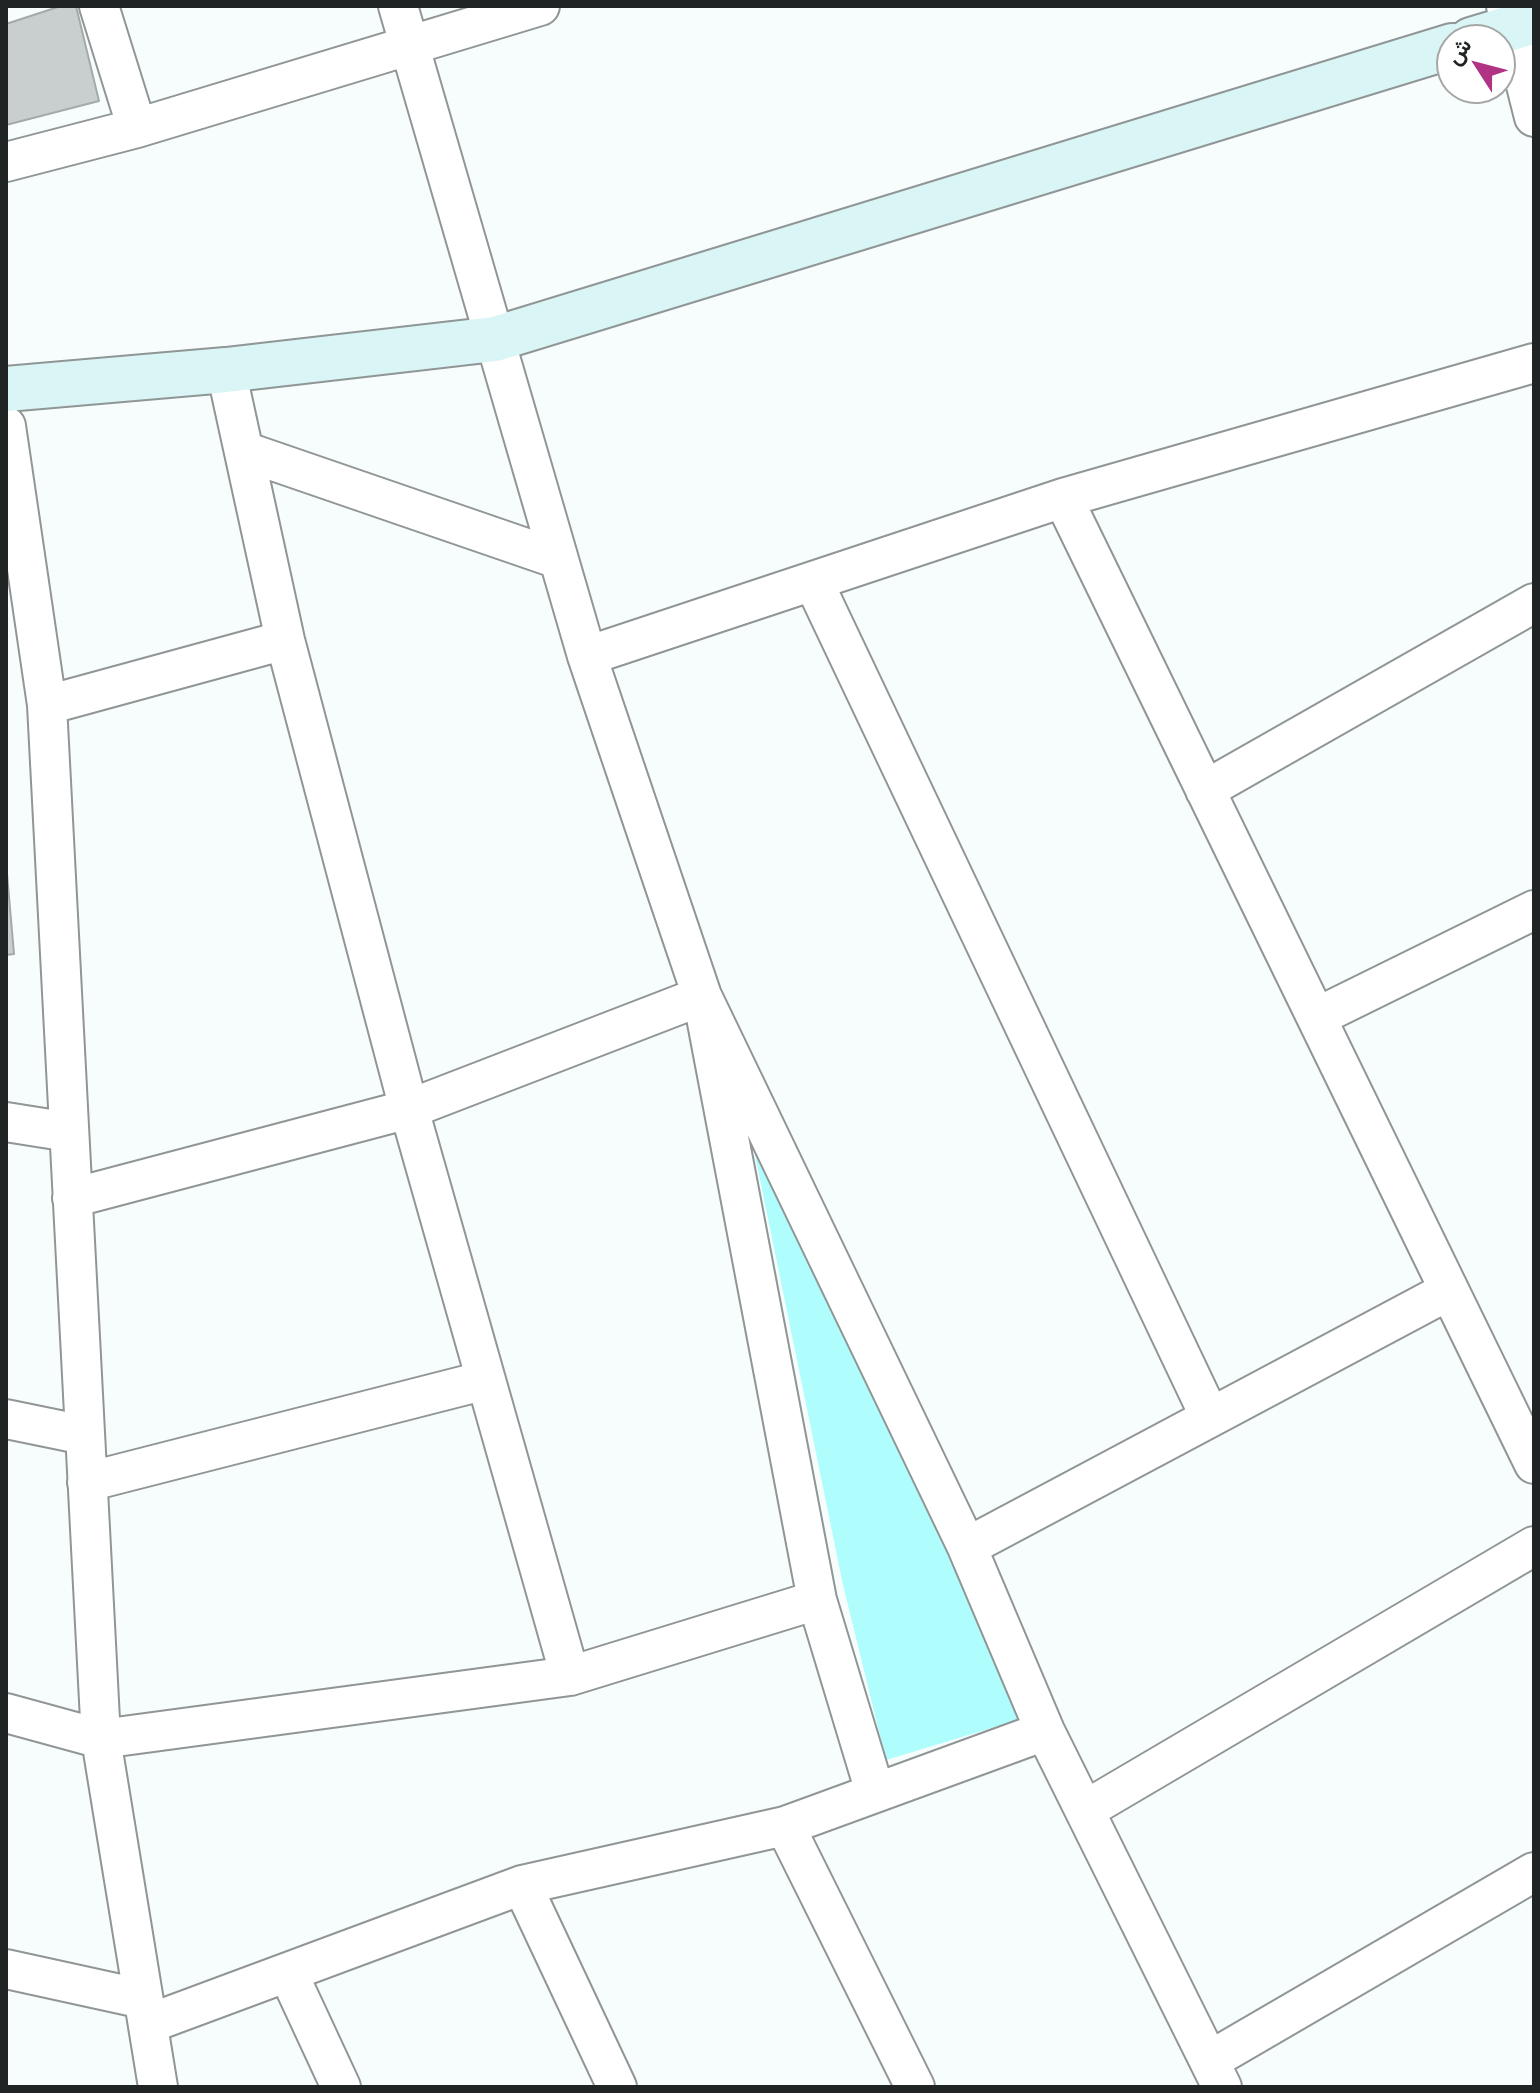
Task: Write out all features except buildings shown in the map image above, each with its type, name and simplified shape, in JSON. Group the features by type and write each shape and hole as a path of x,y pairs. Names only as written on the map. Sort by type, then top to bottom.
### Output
{"street":[{"path":"99,6 137,128"},
{"path":"398,6 587,656 702,996 967,1547 1045,1731 1087,1809 1216,2074 1534,1872"},
{"path":"6,162 137,128 540,6"},
{"path":"1517,18 1534,117"},
{"path":"6,389 226,370 495,339 1436,51"},
{"path":"587,656 1063,498 1534,363"},
{"path":"226,370 285,640 409,1109 570,1676"},
{"path":"6,426 47,705 101,1739 158,2087"},
{"path":"244,451 558,559"},
{"path":"1063,498 1534,1464"},
{"path":"813,581 1210,1417"},
{"path":"1205,790 1534,603"},
{"path":"47,705 285,640"},
{"path":"1317,1017 1534,910"},
{"path":"72,1198 409,1109 702,996"},
{"path":"702,996 817,1600 875,1792"},
{"path":"6,1122 69,1132"},
{"path":"967,1547 1448,1291"},
{"path":"87,1482 486,1380"},
{"path":"6,1419 84,1435"},
{"path":"1087,1809 1534,1546"},
{"path":"6,1713 101,1739 570,1676 817,1600"},
{"path":"6,1969 145,2011 288,1973 522,1885 785,1826 1045,1731"},
{"path":"785,1826 915,2087"},
{"path":"522,1885 617,2087"},
{"path":"288,1973 341,2087"}],"shaded area":[{"path":"753,1145 945,1548 1018,1720 886,1760 843,1585"}]}
